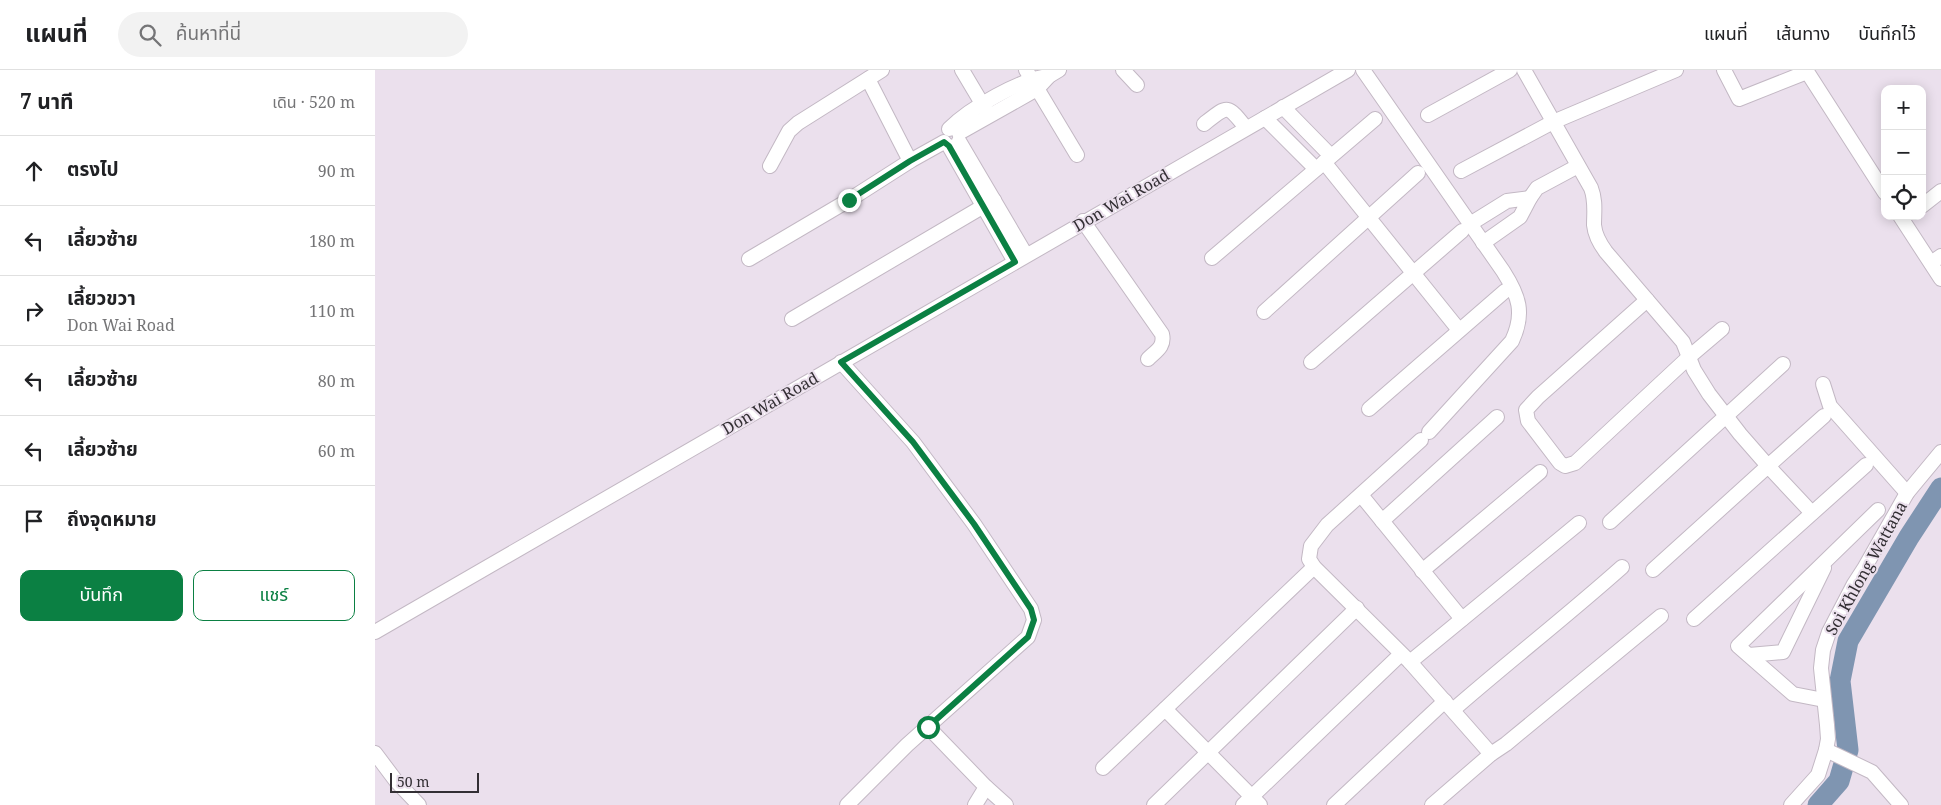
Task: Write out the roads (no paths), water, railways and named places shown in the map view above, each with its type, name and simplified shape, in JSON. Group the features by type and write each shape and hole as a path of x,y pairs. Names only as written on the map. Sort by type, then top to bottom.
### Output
{"street":[{"path":"770,166 789,131 798,123 882,70"},
{"path":"962,70 986,110"},
{"path":"1123,70 1137,85"},
{"path":"1363,70 1466,227 1483,243 1515,293 1520,315 1513,341 1425,436 1316,538 1309,553 1309,559 1314,567 1406,658 1491,754"},
{"path":"1428,115 1510,70"},
{"path":"1524,70 1595,199 1594,227 1598,240 1606,252 1683,342 1695,370 1725,417 1812,513"},
{"path":"1461,171 1553,122 1676,70"},
{"path":"1724,70 1739,99 1807,71 1881,187"},
{"name":"Don Wai Road","path":"375,632 1083,221 1265,118 1339,72"},
{"path":"749,259 849,200 910,161 952,138 965,115 986,110 1031,79 1054,73"},
{"path":"868,79 910,161"},
{"path":"1031,79 1077,155"},
{"path":"1283,107 1324,162 1459,330"},
{"path":"1204,124 1220,112 1227,110 1233,112 1246,128"},
{"path":"1265,118 1324,162"},
{"path":"1212,258 1375,119"},
{"path":"952,138 1021,258"},
{"path":"1483,243 1520,217 1537,188 1578,166"},
{"path":"1263,312 1418,173"},
{"path":"1926,203 1941,191"},
{"path":"1311,362 1466,227 1507,201 1530,198"},
{"path":"792,320 989,203"},
{"path":"1906,220 1936,260 1941,279"},
{"path":"1083,221 1162,334 1162,346 1147,359"},
{"path":"1369,409 1505,291"},
{"path":"1647,300 1527,410 1528,421 1560,463 1565,466 1575,463 1689,356 1722,329"},
{"path":"841,362 913,442 974,524 1031,609 1034,620 1028,637 928,727 847,805"},
{"path":"1610,522 1783,364"},
{"path":"1823,384 1830,406 1907,493"},
{"path":"1653,570 1824,416"},
{"path":"1382,521 1497,418"},
{"name":"Soi Khlong Wattana","path":"1791,805 1818,775 1830,752 1821,668 1823,650 1829,632 1854,584 1875,551 1907,493 1941,452"},
{"path":"1694,619 1866,465"},
{"path":"1421,570 1540,472"},
{"path":"1361,495 1462,619"},
{"path":"1824,700 1793,694 1738,646 1878,510"},
{"path":"1165,709 1252,802 1406,658 1462,619 1579,524"},
{"path":"1749,655 1783,652 1828,559"},
{"path":"1103,768 1314,567"},
{"path":"1334,805 1449,706 1622,567"},
{"path":"1154,805 1357,608"},
{"path":"1432,805 1491,754 1506,744 1661,616"},
{"path":"928,727 1006,805"},
{"path":"1830,752 1872,772 1901,805"},
{"path":"375,753 396,781 419,805"},
{"path":"975,805 986,787"}],"waterway":[{"path":"1818,805 1839,781 1848,750 1840,681 1848,641 1909,537 1941,488"}]}
